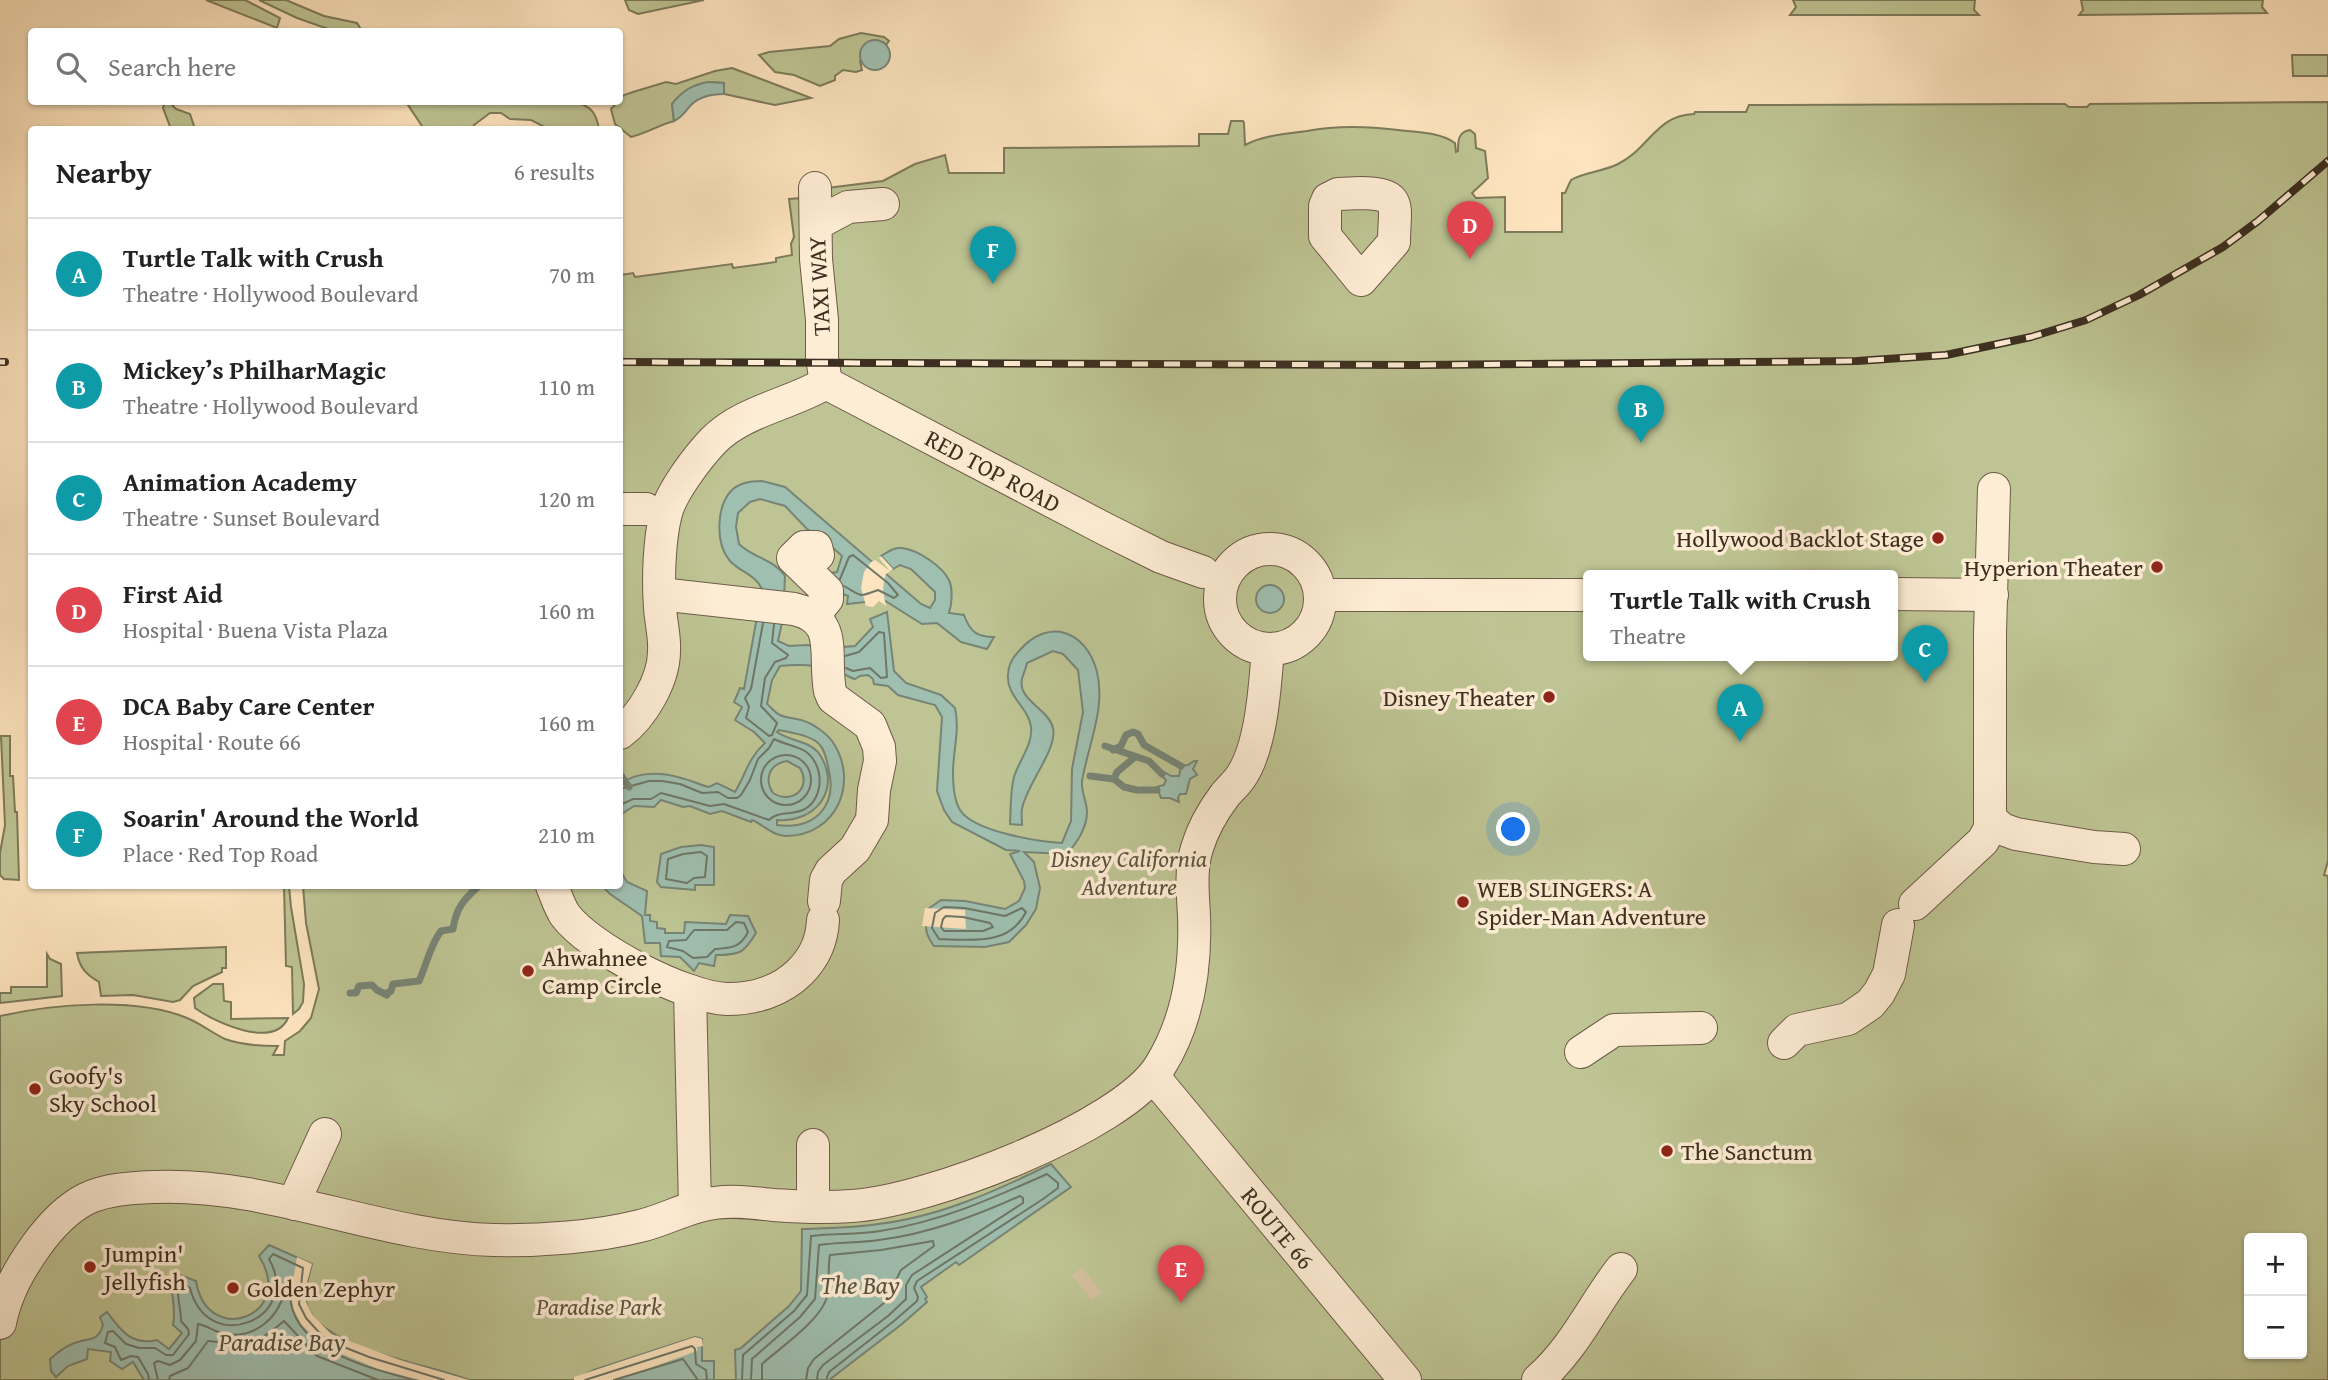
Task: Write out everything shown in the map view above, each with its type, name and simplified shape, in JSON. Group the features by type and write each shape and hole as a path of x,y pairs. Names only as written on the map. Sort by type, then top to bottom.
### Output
{"street":[{"name":"TAXI WAY","path":"816,188 816,259 826,383"},
{"path":"816,224 849,207 883,204"},
{"path":"623,730 634,721 654,687 662,666 662,541 667,511 685,477 713,440 741,421 826,383"},
{"name":"RED TOP ROAD","path":"826,383 1163,558 1203,572"},
{"path":"1784,1043 1797,1030 1848,1019 1870,1004 1889,974 1907,915 1983,841 1990,828 1990,633 1994,489"},
{"path":"814,615 827,599 827,591 793,558 804,547 816,547 818,555"},
{"path":"1272,548 1296,556 1310,567 1321,595 1316,619 1306,635 1288,646 1268,649 1240,639 1226,623 1219,597 1222,581 1238,560 1253,551 1272,548"},
{"path":"553,889 564,914 587,937 628,964 690,991 725,999 747,999 783,985 804,968 817,951 826,880 831,871 855,849 872,820 880,761 879,747 870,725 833,698 828,680 825,628 814,615 794,609 660,594"},
{"path":"1898,594 1992,595"},
{"path":"1321,595 1583,595"},
{"path":"0,1323 8,1291 45,1233 61,1217 85,1200 128,1189 175,1186 218,1188 428,1232 493,1240 643,1226 695,1207 738,1201 813,1207 856,1206 895,1200 971,1178 1103,1116 1141,1089 1153,1076 1175,1036 1192,981 1192,880 1195,855 1207,822 1243,774 1248,763 1262,713 1268,649"},
{"path":"1991,811 2008,832 2105,852"},
{"path":"690,991 695,1207"},
{"path":"1581,1052 1614,1030 1701,1028"},
{"name":"ROUTE 66","path":"1153,1076 1405,1380"},
{"path":"295,1204 325,1134"},
{"path":"813,1145 813,1207"},
{"path":"1538,1380 1569,1349 1607,1286 1621,1269"}],"green space":[{"path":"206,0 245,0 280,18 277,28"},
{"path":"259,0 286,0 324,16 357,23 360,28 325,28"},
{"path":"625,0 704,0 638,14 629,10"},
{"path":"1793,0 1975,0 1974,10 1979,15 1790,15 1796,7"},
{"path":"2081,0 2263,0 2262,7 2267,13 2079,15 2083,10"},
{"path":"861,33 884,37 889,41 886,45 883,42 860,61 862,70 843,70 835,76 835,80 820,86 794,75 775,72 759,55 830,46 839,39"},
{"path":"2292,55 2328,55 2328,76 2293,76"},
{"path":"732,68 811,98 775,105 724,94 724,83 708,83 689,89 672,104 674,121 631,137 623,130 623,126 615,124 611,109 615,105 623,105 624,95 666,82 676,84"},
{"name":"Disney California Adventure","path":"2328,102 2328,861 2324,875 2328,876 2328,1380 0,1380 0,1016 69,1006 144,1007 187,1018 231,1041 278,1046 273,1055 284,1055 285,1041 300,1031 311,1018 319,989 306,923 303,889 623,889 623,275 633,273 635,277 732,264 733,268 776,262 776,258 792,255 791,244 794,237 789,199 802,198 827,188 883,181 915,164 945,155 949,173 1004,173 1004,148 1199,146 1199,134 1228,134 1231,121 1243,121 1245,145 1283,134 1363,127 1435,135 1455,143 1456,152 1461,135 1470,130 1475,134 1476,148 1485,151 1488,178 1472,193 1476,198 1505,197 1505,232 1562,232 1562,193 1565,193 1571,180 1629,158 1661,126 1670,120 1695,112 1746,112 1749,105 2065,104 2069,107 2087,107 2090,104"},
{"path":"164,105 172,105 190,114 194,126 170,126"},
{"path":"408,105 584,105 592,111 598,126 543,126 531,120 510,119 501,113 490,113 474,126 422,126"},
{"path":"1,736 10,736 10,776 13,776 17,812 19,880 4,879 0,875 0,853 5,825"},
{"path":"284,889 289,889 304,984 303,1002 293,1014 292,967 286,966"},
{"path":"226,947 226,968 193,986 180,1000 173,1002 133,995 101,996 99,982 85,971 77,953"},
{"path":"47,954 50,959 61,964 62,996 0,1003 0,993 11,993 11,987 47,987"},
{"path":"213,984 223,984 224,1001 231,1002 231,1019 288,1018 281,1027 270,1032 257,1033 229,1026 195,1008 194,998"}],"water":[{"path":"875,40 886,44 890,55 886,66 875,70 864,66 860,55 864,44"},
{"path":"708,82 724,83 724,94 698,99 674,121 672,104 676,99 688,89"},
{"path":"762,481 785,487 921,604 930,608 935,600 935,592 911,569 900,565 893,569 881,556 902,548 929,560 941,569 949,580 952,596 949,613 964,615 975,632 994,637 987,649 961,642 937,623 922,624 879,597 847,604 848,596 840,593 830,573 837,572 842,556 807,529 785,506 760,499 750,502 738,513 736,527 739,544 775,566 785,576 783,618 778,641 789,646 808,645 839,652 843,647 855,646 873,627 870,619 887,612 894,671 906,683 941,695 955,708 955,797 960,810 978,824 1007,834 1062,843 1071,821 1072,769 1083,712 1078,670 1063,654 1053,651 1027,663 1022,679 1024,693 1050,721 1053,737 1025,799 1022,825 1010,824 1011,794 1016,771 1030,740 1031,727 1010,689 1008,672 1015,656 1030,640 1054,632 1075,638 1092,658 1097,672 1099,699 1082,781 1087,818 1077,841 1066,854 1024,852 1034,862 1040,888 1036,909 1026,925 1009,942 985,947 934,946 928,937 928,909 941,900 965,901 1005,909 1019,901 1025,888 1024,881 1010,854 1020,851 1006,850 952,822 937,791 942,717 935,705 898,695 888,686 874,684 868,675 855,679 827,668 787,665 780,666 772,680 767,704 780,715 805,721 818,728 832,741 840,757 844,773 839,804 819,827 804,834 781,836 752,820 751,822 722,811 710,814 690,806 683,807 661,800 654,807 634,806 623,813 623,782 642,775 666,775 709,787 717,783 735,792 751,761 765,743 735,720 742,707 734,702 740,688 744,689 762,589 756,580 734,565 725,554 719,525 723,505 732,490 750,482","holes":["779,730 816,742 825,754 831,784 829,795 826,805 812,820 790,826 777,825 777,820 791,820 813,810 826,792 826,768 816,750 777,732","787,761 800,768 804,782 798,792 787,797 773,793 769,778 776,765"]},
{"path":"1270,585 1280,589 1284,599 1280,609 1270,613 1260,609 1256,599 1260,589"},
{"path":"1197,761 1193,769 1197,775 1190,779 1186,794 1180,794 1179,802 1161,798 1157,787 1164,785 1166,780 1160,774 1164,772 1179,776 1181,766"},
{"path":"681,847 714,847 714,885 695,885 695,890 661,887 657,882 661,854"},
{"path":"623,875 627,882 647,891 645,915 650,915 650,921 657,922 657,928 665,929 665,933 684,933 685,922 726,924 730,915 748,916 756,933 740,951 716,955 714,966 699,963 694,971 680,957 661,956 660,943 645,943 642,916 605,889 623,889"},
{"name":"The Bay","path":"1051,1164 1071,1187 959,1265 956,1262 921,1287 927,1302 829,1380 736,1380 735,1350 741,1348 789,1306 801,1291 802,1229 901,1221 988,1193"},
{"name":"Paradise Bay","path":"269,1245 312,1264 306,1301 314,1318 330,1331 377,1352 469,1380 144,1380 133,1362 122,1369 110,1361 111,1352 88,1349 87,1359 68,1366 56,1377 51,1371 50,1359 64,1348 97,1336 103,1325 100,1317 107,1312 117,1325 134,1339 157,1340 169,1349 182,1333 173,1325 172,1272 196,1281 203,1302 216,1314 231,1319 246,1316 259,1308 267,1295 268,1277 259,1256"},
{"path":"695,1337 702,1339 702,1361 714,1361 714,1380 574,1380 594,1370"}],"pier":[{"path":"881,556 893,569 886,574 884,580 886,606 879,601 873,607 866,606 861,588 864,572 875,560 890,571 879,558"},
{"path":"925,908 965,910 966,929 922,926"},
{"path":"297,1257 312,1264 306,1286 306,1302 312,1314 331,1334 400,1360 469,1380 420,1380 378,1369 335,1351 315,1338 301,1324 293,1308 291,1293"},
{"path":"695,1337 702,1339 703,1346 697,1347 697,1351 650,1368 613,1380 574,1380 574,1377"}],"waterway":[{"path":"1113,750 1121,746 1126,735 1133,732 1138,734 1144,745 1181,766"},
{"path":"1105,746 1149,761 1162,774"},
{"path":"1114,779 1117,772 1135,757"},
{"path":"1090,776 1114,779 1124,787 1137,790 1157,790"},
{"path":"623,778 629,787"},
{"path":"385,994 391,991 393,984 419,981 437,936 441,931 453,929 462,904 476,889"},
{"path":"350,993 356,993 359,986 372,985 387,995"}],"tunnel":[{"path":"1082,1288 1092,1280"}],"railway":[{"path":"623,362 1419,365 1857,361 1946,355 2031,337 2086,320 2139,295 2223,247 2328,161"},
{"path":"0,362 5,362"}],"place":[{"name":"First Aid","path":"1470,259"},
{"name":"Soarin' Around the World","path":"993,284"},
{"name":"Mickey’s PhilharMagic","path":"1641,443"},
{"name":"Hollywood Backlot Stage","path":"1938,538"},
{"name":"Hyperion Theater","path":"2157,567"},
{"name":"Animation Academy","path":"1925,683"},
{"name":"Disney Theater","path":"1549,697"},
{"name":"Turtle Talk with Crush","path":"1740,742"},
{"name":"WEB SLINGERS: A Spider-Man Adventure","path":"1463,902"},
{"name":"Ahwahnee Camp Circle","path":"528,971"},
{"name":"Goofy's Sky School","path":"35,1089"},
{"name":"The Sanctum","path":"1667,1151"},
{"name":"Jumpin' Jellyfish","path":"90,1267"},
{"name":"Golden Zephyr","path":"233,1288"},
{"name":"DCA Baby Care Center","path":"1181,1303"}],"park label":[{"name":"Paradise Park","path":"599,1306"}]}
